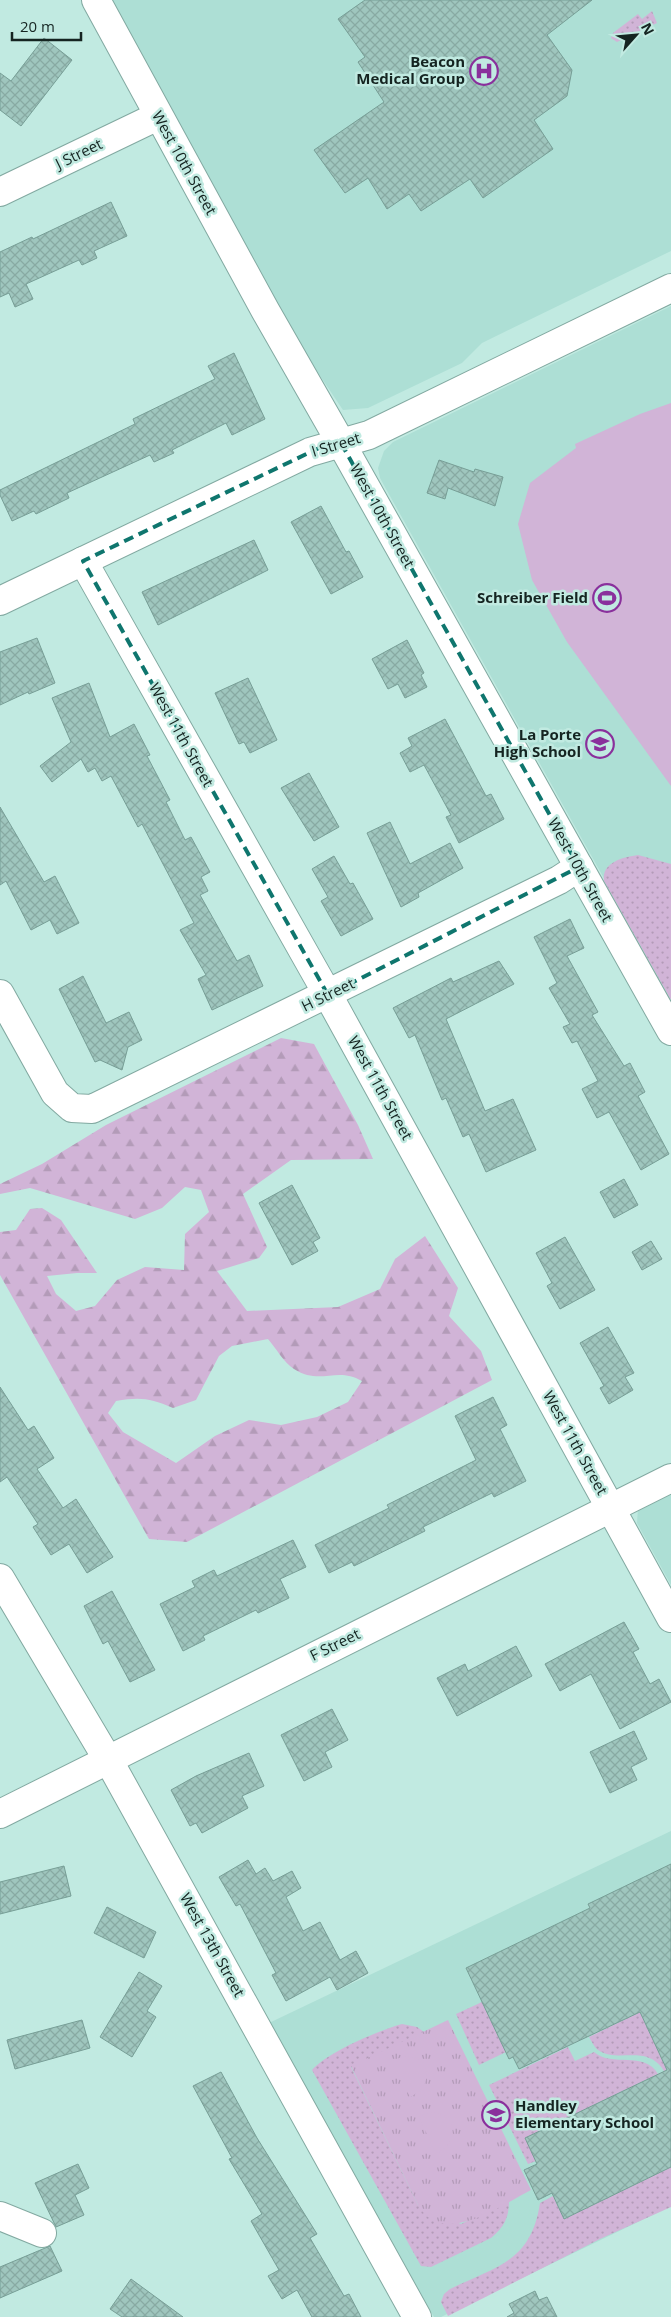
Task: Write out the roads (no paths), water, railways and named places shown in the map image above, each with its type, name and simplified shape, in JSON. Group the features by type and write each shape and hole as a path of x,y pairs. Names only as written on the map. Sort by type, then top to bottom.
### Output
{"street":[{"name":"West 10th Street","path":"96,0 158,116 671,1031"},
{"name":"J Street","path":"0,192 158,116"},
{"name":"I Street","path":"0,601 310,452 369,435 671,288"},
{"name":"West 11th Street","path":"83,561 328,994 671,1618"},
{"name":"H Street","path":"0,994 55,1093 72,1108 92,1109 559,880 579,867"},
{"name":"F Street","path":"0,1814 107,1758 671,1478"},
{"name":"West 13th Street","path":"0,1578 107,1758 417,2317"},
{"path":"0,2216 42,2233"}],"place":[{"name":"Beacon Medical Group","path":"484,71"},
{"name":"Schreiber Field","path":"607,598"},
{"name":"La Porte High School","path":"600,744"},
{"name":"Handley Elementary School","path":"496,2115"}]}
